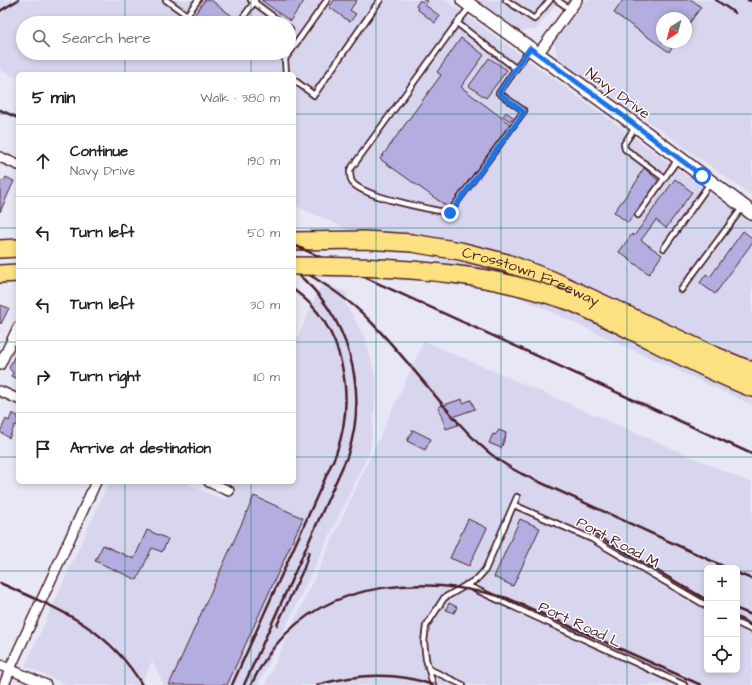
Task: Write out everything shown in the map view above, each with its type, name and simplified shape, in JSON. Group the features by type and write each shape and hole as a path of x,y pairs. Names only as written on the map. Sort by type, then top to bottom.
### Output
{"highway":[{"name":"Crosstown Freeway","path":"296,241 364,240 400,242 460,251 507,263 530,271 572,295 614,322 704,367 752,388"},
{"path":"0,249 16,248"},
{"name":"Crosstown Freeway","path":"296,266 373,267 451,274 572,295 752,371"},
{"path":"0,274 16,273"}],"street":[{"path":"534,51 577,0"},
{"name":"Navy Drive","path":"467,3 636,126 747,210"},
{"path":"0,157 16,164"},
{"path":"0,365 16,331"},
{"path":"0,391 16,398"},
{"path":"4,685 95,484"},
{"path":"213,484 229,491"},
{"path":"0,665 46,685"}],"lane":[{"path":"166,0 187,15 198,0"},
{"path":"296,44 327,0"},
{"path":"296,82 314,95 380,0"},
{"path":"506,0 534,19 550,0"},
{"path":"556,0 570,9"},
{"path":"244,16 254,1 273,16"},
{"path":"467,3 457,23 350,170 352,181 356,186 381,197 450,213 524,112 499,93 520,60 534,51"},
{"path":"457,23 516,68"},
{"path":"285,60 286,72"},
{"path":"636,126 624,144 625,149 664,178"},
{"path":"638,215 679,158"},
{"path":"664,248 711,182"},
{"path":"681,290 747,210"},
{"path":"433,685 426,659 424,642 426,626 444,598 477,579 485,570 517,497"},
{"name":"Port Road M","path":"514,505 592,539 704,604"},
{"name":"Port Road L","path":"466,585 684,685"},
{"path":"740,624 752,630"},
{"path":"429,669 463,685"}],"shaded area":[{"path":"0,0 445,0 752,223 752,405 387,236 382,245 296,206 296,72 16,72 16,77 0,70"},
{"path":"476,0 559,0 537,29 520,31"},
{"path":"585,0 752,0 752,196 652,124 558,58 554,41"},
{"path":"322,282 348,293 344,301 366,340 377,384 370,451 258,685 164,685 152,661 141,685 68,685 25,666 108,484 188,484 225,500 232,484 296,484 296,341"},
{"path":"424,341 752,483 752,685 265,685"}],"building":[{"path":"205,0 211,0 232,16 198,16 195,14"},
{"path":"261,0 305,0 294,16 283,16"},
{"path":"334,0 357,0 350,10 356,14 350,22 329,7"},
{"path":"420,0 422,2 427,0 428,1 425,5 440,16 435,23 417,9 418,8 416,6"},
{"path":"623,0 692,0 701,7 692,20 692,12 656,12 656,43 614,13"},
{"path":"461,38 484,55 461,87 510,124 449,208 380,159 441,75 437,72"},
{"path":"663,48 672,48 669,52"},
{"path":"489,58 507,70 486,98 469,86"},
{"path":"506,112 513,117 510,121 503,116"},
{"path":"644,168 659,181 628,223 614,212 639,178 638,177"},
{"path":"6,177 14,181 0,212 0,181 4,181"},
{"path":"675,179 692,192 666,228 656,220 641,240 662,255 649,274 619,252 632,234 634,236"},
{"path":"743,231 752,238 752,243 715,294 700,283 706,274 710,277"},
{"path":"0,305 9,308 1,324 0,323"},
{"path":"16,353 16,378 11,376 13,373 9,368"},
{"path":"462,399 463,403 471,400 475,409 455,416 458,425 446,429 438,407"},
{"path":"12,413 16,415 16,425 9,438 0,432 6,419 9,421"},
{"path":"413,430 431,439 425,450 407,441"},
{"path":"499,430 506,433 501,448 489,443 493,434 495,435"},
{"path":"254,496 303,518 227,685 169,685"},
{"path":"468,519 487,528 469,566 450,558"},
{"path":"520,519 540,528 513,586 494,577"},
{"path":"147,530 168,539 162,552 152,548 137,580 95,561 103,545 134,559"},
{"path":"449,603 457,607 454,613 446,610"}],"railway":[{"path":"0,11 18,0"},
{"path":"716,0 735,13"},
{"path":"748,0 752,1"},
{"path":"0,110 16,117"},
{"path":"296,246 752,454"},
{"path":"296,267 333,290 360,311 388,340 462,426 479,444 499,460 522,474 720,565"},
{"path":"244,685 347,457 354,432 356,406 355,380 350,355 341,332 329,309 313,289 296,273"},
{"path":"232,685 336,454 342,432 345,410 345,387 342,364 335,343 325,323 311,305 296,292"},
{"path":"593,533 704,598"},
{"path":"277,625 304,568 309,552"},
{"path":"740,574 752,579"},
{"path":"0,583 61,611 97,634 114,648 129,665 142,685"},
{"path":"251,685 268,655 275,646 298,623 323,606 352,595 382,588 414,585 477,591 507,598 701,685"},
{"path":"740,610 752,615"},
{"path":"740,619 752,625"},
{"path":"317,685 361,676 390,676 433,685"}],"route":[{"path":"450,213 524,112 499,93 520,60 530,48 702,176"}]}
